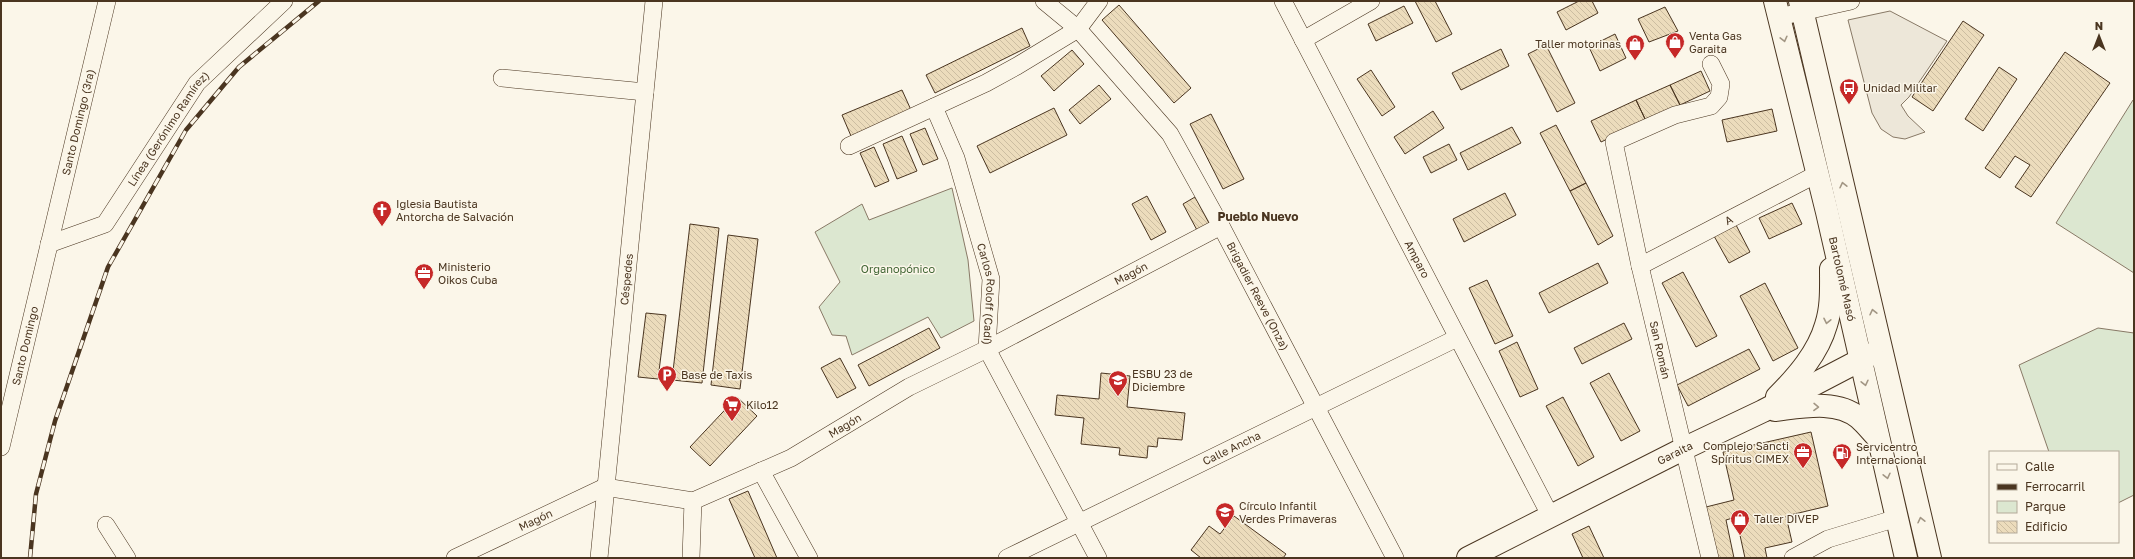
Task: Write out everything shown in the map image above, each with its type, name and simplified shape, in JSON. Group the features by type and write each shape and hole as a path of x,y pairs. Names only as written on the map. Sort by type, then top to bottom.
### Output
{"main road":[{"name":"Bartolomé Masó","path":"1801,6 1930,558"},
{"name":"Bartolomé Masó","path":"1777,9 1827,212 1906,558"},
{"path":"1763,411 1798,376 1817,346 1826,326 1831,298 1830,241 1827,212"},
{"name":"Garaita","path":"1468,558 1882,350"},
{"path":"1763,411 1804,407 1836,407 1858,417 1878,438"}],"street":[{"name":"Santo Domingo (3ra)","path":"49,244 108,1"},
{"name":"Línea (Gerónimo Ramírez)","path":"49,244 105,224 197,83 284,1"},
{"name":"Céspedes","path":"599,558 654,1"},
{"name":"Brigadier Reeve (Onza)","path":"1044,1 1078,28 1170,134 1221,226 1395,558"},
{"path":"849,146 934,107 1017,66 1078,28 1099,1"},
{"name":"Amparo","path":"1283,1 1551,517"},
{"path":"1303,40 1371,1"},
{"path":"1777,9 1851,1"},
{"name":"San Román","path":"1710,558 1640,266 1614,142 1674,115 1711,106 1719,97 1721,84 1711,64"},
{"path":"502,78 646,92"},
{"name":"Carlos Roloff (Cadí)","path":"934,107 956,158 991,279 987,349 1098,558"},
{"name":"A","path":"1640,266 1817,174"},
{"name":"Magón","path":"693,501 791,458 909,387 987,349 1221,226"},
{"name":"Santo Domingo","path":"1,447 49,244"},
{"name":"Calle Ancha","path":"1007,558 1457,338"},
{"path":"761,471 809,558"},
{"path":"605,487 693,501 691,558"},
{"name":"Magón","path":"455,558 605,487"},
{"path":"1793,558 1828,540 1897,518"},
{"path":"106,525 127,558"}],"green space":[{"path":"2133,100 2134,101 2134,273 2056,223"},
{"name":"Organopónico","path":"952,188 968,260 974,321 941,338 928,317 852,355 846,336 832,335 819,307 840,282 815,232 862,204 869,220"},
{"path":"2098,328 2134,333 2134,495 2119,502 2119,451 2049,451 2019,365"}],"shaded area":[{"path":"1890,11 1947,41 1909,97 1901,105 1908,116 1925,132 1905,139 1893,137 1881,129 1872,113 1848,20"}],"building":[{"path":"1415,1 1435,1 1452,34 1436,42"},
{"path":"1579,1 1592,1 1598,13 1566,30 1557,12"},
{"path":"1119,5 1191,88 1174,103 1102,20"},
{"path":"1404,6 1413,23 1376,41 1368,24"},
{"path":"1665,7 1678,31 1649,42 1638,19"},
{"path":"1963,21 1984,35 1933,111 1912,97"},
{"path":"1022,28 1030,46 935,93 926,75"},
{"path":"1615,34 1626,58 1600,71 1589,47"},
{"path":"1546,45 1575,103 1557,112 1528,54"},
{"path":"1501,49 1509,66 1461,90 1452,73"},
{"path":"1072,50 1084,64 1054,91 1041,76"},
{"path":"2065,52 2110,83 2031,197 2015,187 2030,165 2015,156 2000,178 1985,168"},
{"path":"1999,67 2017,79 1983,131 1965,119"},
{"path":"1371,70 1395,107 1382,116 1357,79"},
{"path":"1701,71 1710,91 1680,105 1670,85"},
{"path":"1099,85 1111,99 1080,124 1069,110"},
{"path":"1670,85 1680,105 1646,121 1636,100"},
{"path":"902,90 911,110 851,136 842,115"},
{"path":"1636,100 1646,121 1601,142 1591,121"},
{"path":"1054,108 1067,135 990,173 977,146"},
{"path":"1772,109 1777,131 1727,142 1722,120"},
{"path":"1433,111 1444,128 1405,154 1394,137"},
{"path":"1211,114 1244,179 1223,189 1190,124"},
{"path":"1556,125 1586,183 1570,191 1540,133"},
{"path":"1512,127 1521,143 1468,170 1460,153"},
{"path":"925,128 938,159 923,165 910,134"},
{"path":"902,136 917,171 897,179 883,144"},
{"path":"1449,144 1457,160 1431,173 1423,157"},
{"path":"874,147 889,181 875,187 860,153"},
{"path":"1586,183 1613,236 1598,245 1570,191"},
{"path":"1505,193 1516,215 1464,242 1453,219"},
{"path":"1147,196 1166,232 1151,240 1132,204"},
{"path":"1195,197 1210,225 1198,232 1183,204"},
{"path":"1792,203 1802,224 1769,239 1759,218"},
{"path":"690,224 719,228 702,383 672,380"},
{"path":"1736,225 1750,252 1729,263 1714,236"},
{"path":"728,235 758,239 740,389 711,385"},
{"path":"1598,263 1608,283 1549,313 1539,293"},
{"path":"1683,272 1717,336 1696,347 1662,283"},
{"path":"1487,280 1513,336 1495,344 1469,288"},
{"path":"1765,283 1798,348 1773,361 1740,296"},
{"path":"646,313 666,315 658,379 638,377"},
{"path":"1624,323 1632,339 1582,364 1574,348"},
{"path":"929,328 940,348 869,386 858,365"},
{"path":"1517,342 1538,389 1520,397 1499,351"},
{"path":"1749,349 1760,369 1688,406 1677,385"},
{"path":"840,358 856,388 837,398 821,368"},
{"path":"1101,373 1130,376 1127,407 1185,413 1182,440 1158,438 1157,447 1148,446 1147,458 1119,455 1120,448 1081,444 1084,418 1055,415 1057,395 1099,399"},
{"path":"1609,373 1640,431 1621,441 1590,383"},
{"path":"737,397 757,416 710,466 690,447"},
{"path":"1563,397 1594,457 1578,466 1546,406"},
{"path":"1811,432 1828,506 1786,516 1792,542 1765,548 1767,558 1745,558 1736,517 1726,520 1734,558 1718,558 1706,507 1734,500 1723,452"},
{"path":"748,491 777,558 755,558 729,499"},
{"path":"1234,516 1286,554 1283,558 1201,558 1191,550 1209,526 1220,534"},
{"path":"1589,526 1604,558 1583,558 1572,534"}],"railway":[{"path":"30,558 36,494 55,421 108,267 186,130 239,67 319,1"}],"place":[{"name":"Venta Gas Garaita","path":"1675,59"},
{"name":"Taller motorinas","path":"1635,61"},
{"name":"Unidad Militar","path":"1849,105"},
{"name":"Iglesia Bautista Antorcha de Salvación","path":"382,227"},
{"name":"Ministerio Oikos Cuba","path":"424,290"},
{"name":"Base de Taxis","path":"667,392"},
{"name":"ESBU 23 de Diciembre","path":"1118,397"},
{"name":"Kilo12","path":"732,422"},
{"name":"Complejo Sancti Spíritus CIMEX","path":"1803,469"},
{"name":"Servicentro Internacional","path":"1842,470"},
{"name":"Círculo Infantil Verdes Primaveras","path":"1225,529"},
{"name":"Taller DIVEP","path":"1740,536"}],"district":[{"name":"Pueblo Nuevo","path":"1258,217"}]}
